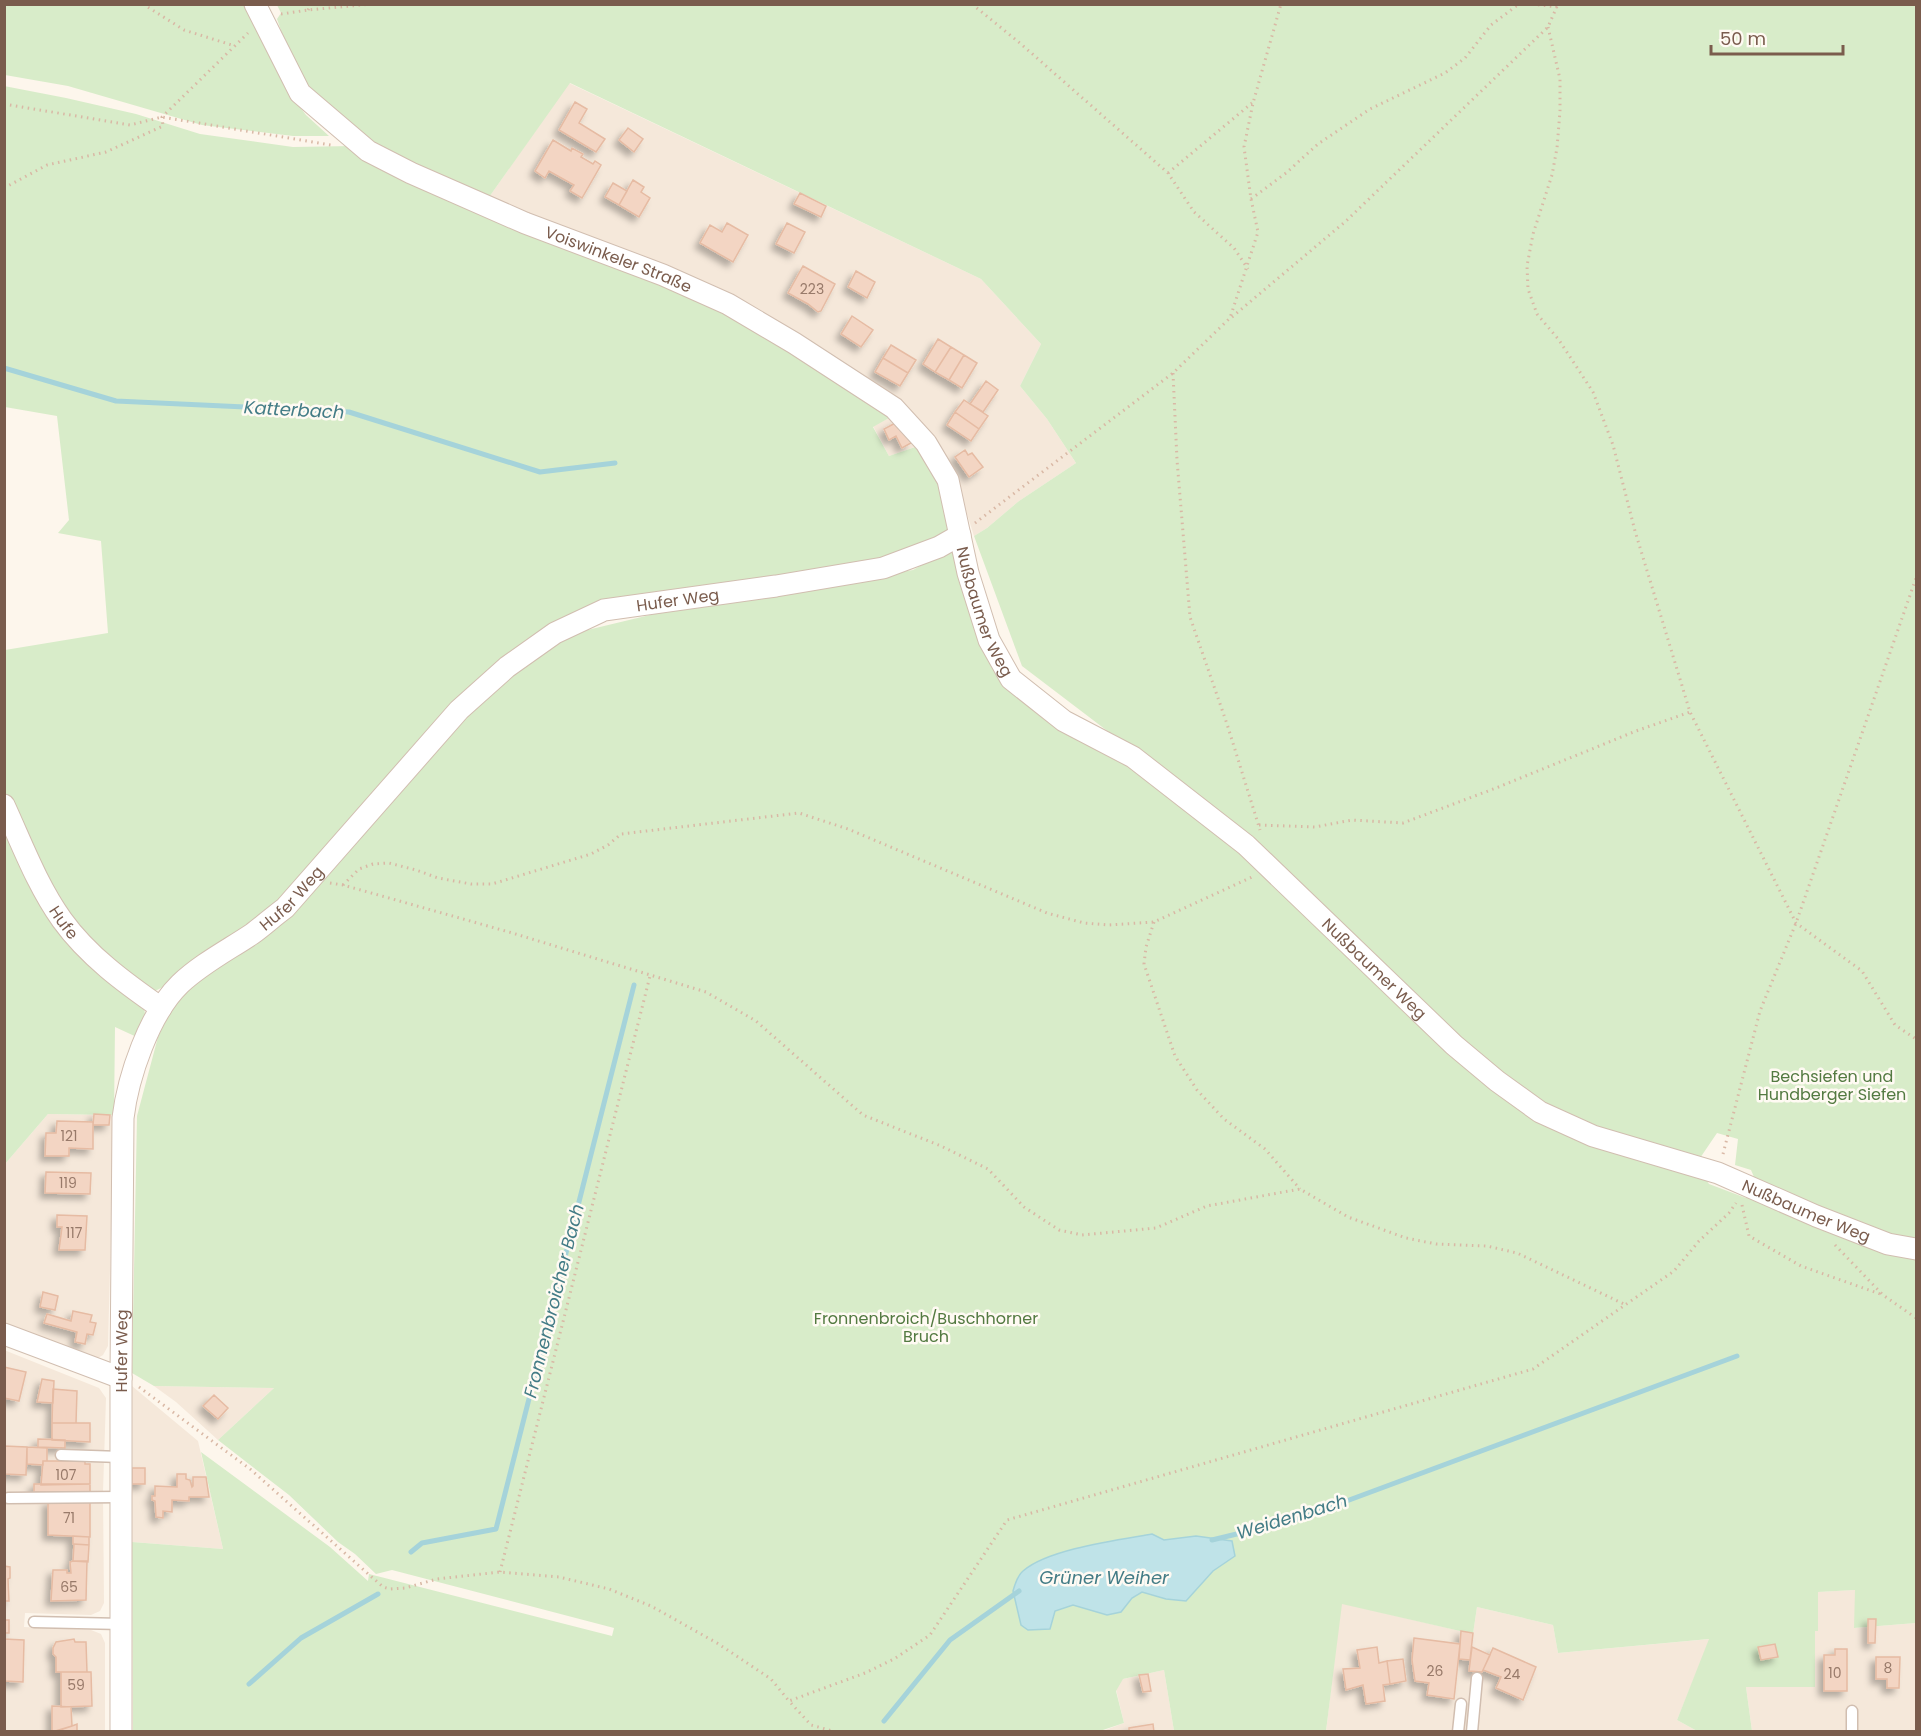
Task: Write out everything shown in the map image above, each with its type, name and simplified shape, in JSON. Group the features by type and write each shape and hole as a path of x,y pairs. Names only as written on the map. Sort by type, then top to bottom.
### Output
{"street":[{"name":"Voiswinkeler Straße","path":"255,4 300,93 368,151 411,173 525,223 663,274 728,304 794,343 894,408 926,442 948,480 960,535"},
{"name":"Nußbaumer Weg","path":"960,535 968,573 988,640 1011,679 1064,722 1133,757 1246,845 1454,1045 1497,1081 1540,1112 1593,1136 1718,1173 1816,1216 1888,1244 1917,1249"},
{"name":"Hufer Weg","path":"121,1731 120,1378 123,1118 126,1095 140,1053 161,1008 180,984 285,908 459,710 507,667 555,633 604,610 776,586 883,568 939,547 960,535"},
{"name":"Hufe","path":"4,805 40,883 62,920 108,969 161,1008"},
{"path":"4,1335 120,1378"}],"lane":[{"path":"61,1455 121,1456"},
{"path":"8,1498 121,1497"},
{"path":"34,1622 122,1624"},
{"path":"1472,1731 1477,1678"},
{"path":"1458,1731 1461,1704"},
{"path":"1852,1711 1852,1731"}],"path":[{"path":"143,4 184,30 235,46"},
{"path":"308,10 311,4"},
{"path":"972,4 1168,173 1194,212 1234,248 1248,268"},
{"path":"1230,318 1258,232 1244,147 1253,102 1281,4"},
{"path":"1251,200 1318,144 1370,109 1445,73 1464,58 1491,25 1519,4"},
{"path":"960,535 1173,373 1230,318 1346,221 1548,27 1558,6 1532,4"},
{"path":"1548,27 1560,79 1560,111 1552,176 1533,234 1529,256 1528,289 1537,314 1559,340 1593,392 1613,445 1635,531 1690,712 1796,923 1862,971 1895,1025 1917,1039"},
{"path":"1168,173 1253,102"},
{"path":"4,104 130,125 162,117 333,146"},
{"path":"4,188 47,165 106,152 163,126 162,117"},
{"path":"1173,373 1177,460 1190,617 1262,836"},
{"path":"1718,1173 1760,1011 1796,923 1917,578"},
{"path":"1259,825 1315,827 1353,820 1403,823 1690,712"},
{"path":"343,885 359,869 373,864 389,864 438,878 471,884 492,884 591,854 608,845 621,834 799,813 848,829 1047,913 1084,923 1109,925 1154,922 1271,868"},
{"path":"311,880 343,885 509,932 706,992 756,1021 863,1115 940,1146 988,1169 1024,1207 1059,1230 1082,1235 1156,1228 1207,1206 1300,1189"},
{"path":"1154,922 1146,947 1144,964 1175,1056 1197,1090 1224,1119 1265,1149 1300,1189 1348,1217 1406,1239 1436,1244 1487,1246 1517,1253 1626,1305"},
{"path":"500,1572 650,976"},
{"path":"789,1701 865,1673 894,1659 930,1635 1007,1520 1533,1370 1674,1271 1699,1241 1729,1213 1740,1197 1749,1236 1801,1266 1883,1295"},
{"path":"1835,1244 1883,1295 1917,1318"},
{"path":"120,1378 138,1386 250,1469 383,1587 405,1588 437,1580 500,1572 559,1577 630,1596 662,1612 771,1678 811,1725 836,1731"}],"shaded area":[{"path":"569,83 981,279 1041,344 1020,386 1047,419 1076,463 1019,501 974,536 956,479 929,435 487,200"},
{"path":"889,418 921,445 889,456 873,426"},
{"path":"48,1114 114,1115 108,1346 103,1355 98,1358 91,1359 5,1324 5,1164"},
{"path":"4,1350 99,1388 106,1398 103,1492 104,1603 100,1611 91,1615 25,1613 24,1627 91,1630 101,1634 105,1643 105,1731 5,1731"},
{"path":"132,1386 198,1441 223,1549 132,1542"},
{"path":"154,1386 274,1388 218,1440 176,1402"},
{"path":"1855,1590 1855,1628 1916,1623 1916,1731 1752,1731 1746,1687 1815,1687 1818,1592"},
{"path":"1341,1603 1473,1634 1477,1607 1553,1625 1558,1653 1710,1639 1677,1720 1697,1731 1326,1732"},
{"path":"1164,1670 1174,1731 1100,1732 1124,1723 1114,1681"}],"green space":[{"path":"4,5 253,5 294,99 306,115 329,136 293,136 202,125 68,86 5,75"},
{"path":"277,5 1916,5 1916,1623 1854,1628 1855,1590 1818,1592 1815,1687 1746,1687 1752,1731 1697,1731 1677,1720 1709,1639 1558,1653 1553,1625 1477,1607 1473,1634 1342,1604 1326,1731 1174,1731 1164,1670 1123,1679 1116,1691 1124,1723 1100,1731 133,1732 132,1542 223,1549 201,1452 330,1547 368,1581 369,1574 612,1636 614,1628 392,1570 376,1574 338,1542 289,1495 218,1440 274,1388 154,1386 132,1373 137,1116 158,1037 178,995 234,954 440,743 497,687 536,655 579,632 675,609 913,570 964,541 1013,671 1241,846 1248,838 1022,666 974,536 1019,501 1076,463 1047,419 1020,386 1041,344 981,279 570,83 487,200 358,138 328,114 293,65 277,19 281,13","holes":["1717,1133 1738,1139 1735,1165 1751,1170 1757,1184 1746,1198 1709,1184 1696,1164"]},
{"path":"4,86 136,114 200,134 293,147 353,146 733,309 861,393 889,418 873,427 889,456 921,445 962,531 910,554 551,628 287,896 163,987 155,991 141,989 80,935 39,868 5,792 5,650 108,633 101,541 58,533 69,520 57,416 5,407"},
{"path":"4,815 29,871 142,1003 145,1017 141,1039 115,1027 114,1115 48,1114 5,1164"}],"water":[{"name":"Grüner Weiher","path":"1152,1534 1164,1540 1196,1536 1232,1541 1235,1556 1213,1571 1186,1601 1166,1599 1142,1592 1132,1598 1121,1612 1107,1615 1073,1605 1055,1611 1050,1629 1028,1630 1021,1625 1013,1591 1018,1577 1034,1563 1066,1551"}],"building":[{"path":"575,102 587,109 579,123 605,139 596,152 559,130"},
{"path":"628,128 643,139 634,152 619,140"},
{"path":"553,140 571,151 572,148 583,154 581,157 593,164 595,161 601,165 582,198 570,191 574,185 549,171 545,178 535,171"},
{"path":"633,180 644,187 641,192 650,198 639,217 619,205"},
{"path":"613,183 627,191 619,205 605,197"},
{"path":"800,193 826,206 821,217 794,204"},
{"path":"727,223 748,235 733,262 700,243 710,225 722,232"},
{"path":"787,223 805,232 794,253 776,244"},
{"path":"803,266 835,284 821,311 818,312 788,293"},
{"path":"856,271 875,282 867,298 848,287"},
{"path":"852,316 873,330 861,347 841,334"},
{"path":"938,339 951,347 935,372 923,364"},
{"path":"891,345 916,360 908,373 883,358"},
{"path":"951,347 964,355 949,380 935,372"},
{"path":"964,355 977,363 962,388 949,380"},
{"path":"883,358 908,373 900,386 875,372"},
{"path":"986,381 998,390 983,412 970,404"},
{"path":"964,400 988,416 979,429 955,412"},
{"path":"955,412 979,429 971,441 947,425"},
{"path":"899,421 911,443 902,448 896,436 889,440 884,429"},
{"path":"965,450 968,455 972,453 983,467 969,477 955,457"},
{"path":"94,1114 110,1115 109,1125 93,1125"},
{"path":"57,1121 93,1122 93,1149 69,1148 69,1156 45,1156 46,1133 56,1133"},
{"path":"46,1172 91,1173 90,1194 45,1193"},
{"path":"57,1215 87,1216 85,1250 59,1250 62,1227 57,1227"},
{"path":"43,1292 58,1296 55,1310 40,1307"},
{"path":"73,1311 92,1315 90,1322 96,1323 93,1335 87,1334 85,1344 75,1342 77,1332 44,1323 47,1314 71,1321"},
{"path":"4,1367 26,1372 19,1401 4,1398"},
{"path":"42,1379 54,1381 53,1403 37,1402"},
{"path":"53,1389 77,1391 76,1423 52,1423"},
{"path":"214,1395 228,1408 218,1419 203,1406"},
{"path":"52,1423 90,1423 90,1442 52,1440"},
{"path":"38,1439 65,1440 65,1448 38,1447"},
{"path":"4,1446 27,1447 26,1475 4,1474"},
{"path":"27,1447 47,1448 47,1461 43,1461 43,1465 27,1464"},
{"path":"43,1461 85,1461 85,1464 90,1464 90,1484 41,1485"},
{"path":"132,1468 145,1468 145,1484 132,1484"},
{"path":"177,1474 186,1474 186,1479 190,1480 192,1487 193,1477 206,1477 209,1497 189,1497 189,1501 172,1500 172,1512 163,1511 163,1518 156,1517 155,1501 152,1500 152,1496 155,1496 155,1486 177,1487"},
{"path":"34,1484 90,1484 90,1492 34,1492"},
{"path":"48,1501 90,1501 90,1537 48,1535"},
{"path":"73,1536 89,1537 89,1545 73,1544"},
{"path":"74,1544 89,1545 88,1562 73,1561"},
{"path":"87,1561 86,1600 51,1601 53,1570 67,1570 67,1573 71,1573 70,1562"},
{"path":"4,1566 10,1567 9,1601 4,1601"},
{"path":"1868,1619 1876,1619 1875,1643 1868,1643"},
{"path":"4,1620 9,1620 9,1633 4,1633"},
{"path":"1461,1631 1473,1633 1470,1660 1459,1659"},
{"path":"1414,1638 1460,1644 1454,1699 1427,1695 1429,1683 1415,1681 1412,1660"},
{"path":"4,1639 24,1640 23,1682 4,1681"},
{"path":"74,1639 75,1642 86,1642 87,1672 56,1672 56,1657 53,1654 53,1648 56,1642"},
{"path":"1775,1644 1778,1657 1761,1660 1758,1647"},
{"path":"1377,1647 1379,1663 1387,1661 1390,1684 1383,1685 1385,1701 1366,1704 1363,1685 1346,1690 1343,1669 1360,1668 1357,1650"},
{"path":"1472,1647 1490,1655 1482,1672 1469,1671"},
{"path":"1493,1648 1536,1667 1523,1700 1496,1688 1501,1677 1483,1670"},
{"path":"1835,1649 1847,1649 1847,1691 1824,1691 1824,1655 1835,1655"},
{"path":"1876,1657 1900,1657 1899,1688 1887,1688 1887,1679 1876,1679"},
{"path":"1403,1659 1406,1681 1390,1684 1387,1661"},
{"path":"61,1672 91,1672 92,1706 61,1707"},
{"path":"1148,1674 1151,1691 1143,1692 1139,1675"},
{"path":"52,1706 71,1707 72,1726 52,1732"},
{"path":"77,1724 77,1732 54,1732 72,1726"},
{"path":"1153,1724 1154,1732 1129,1732 1129,1728"}],"waterway":[{"name":"Katterbach","path":"4,368 116,401 349,412 540,472 615,463"},
{"name":"Fronnenbroicher Bach","path":"411,1552 422,1543 496,1529 634,985"},
{"name":"Weidenbach","path":"1212,1540 1298,1519 1737,1356"},
{"name":"Weidenbach","path":"884,1721 950,1640 1019,1591"},
{"name":"Fronnenbroicher Bach","path":"249,1684 301,1638 378,1594"}],"park label":[{"name":"Bechsiefen und Hundberger Siefen","path":"1832,1085"},
{"name":"Fronnenbroich/Buschhorner Bruch","path":"926,1327"}]}
